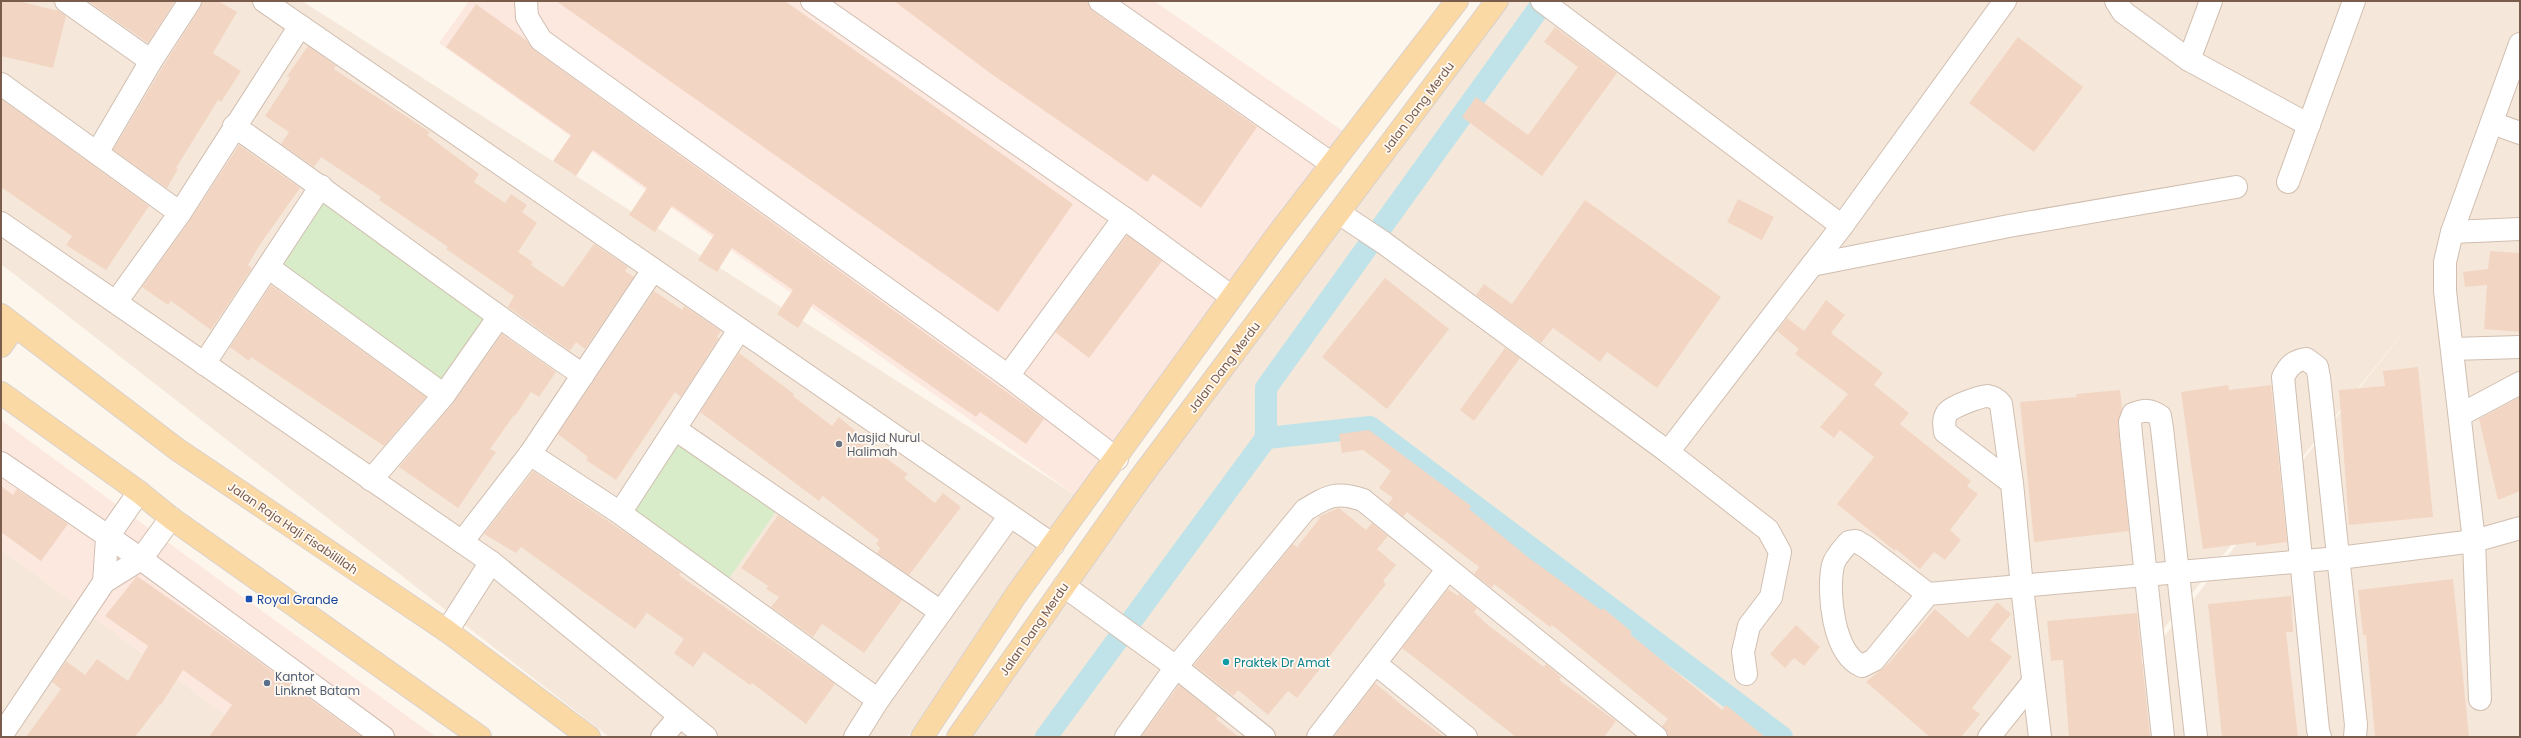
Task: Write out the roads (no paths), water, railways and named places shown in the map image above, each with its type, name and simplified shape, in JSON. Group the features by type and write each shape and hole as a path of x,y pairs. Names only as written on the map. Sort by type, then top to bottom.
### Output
{"main road":[{"name":"Jalan Dang Merdu","path":"958,737 1141,477 1497,1"},
{"path":"922,737 1016,595 1232,297 1453,6 1474,31"},
{"path":"1,346 8,321"},
{"name":"Jalan Raja Haji Fisabilillah","path":"8,321 178,450 447,631 589,737"},
{"path":"1,392 139,492 171,518 480,737"}],"street":[{"path":"66,1 151,61"},
{"path":"96,153 151,61 190,1"},
{"path":"264,1 1010,517 1053,545"},
{"path":"526,1 527,16 541,40 1008,376 1116,458"},
{"path":"812,1 1124,218 1232,297"},
{"path":"1100,1 1332,164"},
{"path":"1668,452 1842,226 2005,1"},
{"path":"2116,1 2123,12 2189,60 2309,125"},
{"path":"2189,60 2210,1"},
{"path":"2288,182 2354,1"},
{"path":"1546,4 1842,226"},
{"path":"116,302 180,212 234,126 300,26"},
{"path":"2480,699 2474,541 2452,349 2444,262 2452,232 2520,44"},
{"path":"1,84 180,212"},
{"path":"2492,123 2520,133"},
{"path":"234,126 321,186 498,318 583,375"},
{"path":"204,364 321,186"},
{"path":"1812,265 2009,226 2236,187"},
{"path":"1339,213 1365,229 1668,452 1768,530 1780,552 1771,597 1749,626 1743,652 1746,674"},
{"path":"1008,376 1124,218"},
{"path":"1,223 371,480 492,562 679,717 706,737"},
{"path":"2452,232 2520,229"},
{"path":"268,267 444,395"},
{"path":"462,542 530,454 653,270"},
{"path":"371,480 444,395 498,318"},
{"path":"620,513 739,330"},
{"path":"2452,349 2520,346"},
{"path":"2320,737 2318,730 2283,377 2289,366 2297,360 2306,359 2317,366 2319,377 2339,558 2355,737"},
{"path":"2460,415 2520,383"},
{"path":"2163,737 2130,422 2133,414 2152,410 2160,416 2196,737"},
{"path":"675,429 941,612"},
{"path":"530,454 620,513 878,700"},
{"path":"1,463 107,538 141,559 383,737"},
{"path":"2012,483 2022,587 2040,737"},
{"path":"104,582 107,538 139,492"},
{"path":"1126,737 1176,667 1305,510 1324,498 1345,494 1363,500 1447,570 1654,736"},
{"path":"855,737 878,700 1010,517"},
{"path":"1,736 104,582 141,559 171,518"},
{"path":"1928,594 1874,660 1862,666 1853,662 1840,641 1831,601 1833,564 1849,542 1856,541 1866,546 1928,594 2022,587 2147,574 2339,558 2474,541 2520,528"},
{"path":"447,631 492,562"},
{"path":"1318,737 1376,664 1447,570"},
{"path":"1064,586 1176,667 1264,737"},
{"path":"1376,664 1466,737"},
{"path":"1989,737 2033,682"},
{"path":"662,737 679,717"}],"waterway":[{"path":"1046,737 1266,438 1266,388 1544,1"},
{"path":"1266,438 1370,427 1782,737"}],"place":[{"name":"Masjid Nurul Halimah","path":"839,444"},
{"name":"Royal Grande","path":"249,599"},
{"name":"Praktek Dr Amat","path":"1226,662"},
{"name":"Kantor Linknet Batam","path":"267,683"}]}
